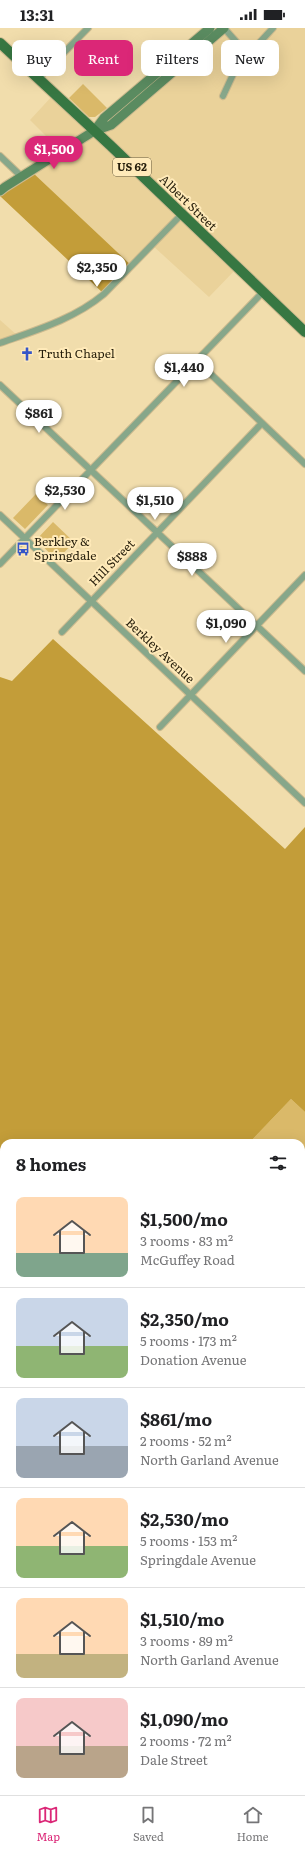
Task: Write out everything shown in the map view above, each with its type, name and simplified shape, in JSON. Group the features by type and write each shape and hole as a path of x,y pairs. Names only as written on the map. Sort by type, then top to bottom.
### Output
{"main road":[{"path":"94,131 104,118 210,28"},
{"path":"0,192 94,131 111,125 224,28"},
{"name":"Albert Street","path":"0,43 305,332"}],"street":[{"path":"38,79 88,28"},
{"path":"224,28 235,40"},
{"path":"262,40 273,28"},
{"path":"223,96 232,76"},
{"path":"0,156 22,177"},
{"path":"0,343 75,314 92,304 110,288 181,215"},
{"path":"0,564 263,292"},
{"path":"197,361 305,464"},
{"path":"0,385 305,671"},
{"name":"Hill Street","path":"62,632 90,601 262,423"},
{"name":"Berkley Avenue","path":"0,515 305,802"},
{"path":"160,727 305,575"}],"shaded area":[{"path":"224,28 305,28 305,332 237,268 209,297 152,245 132,266 31,171 62,152 30,120 54,94 94,131 111,125 168,76 213,76 213,40 210,40"},
{"path":"83,84 107,108 95,117 89,117 69,98"},
{"path":"31,171 132,266 104,294 0,196 0,191"},
{"path":"0,320 18,336 0,343"},
{"path":"36,494 48,505 25,529 13,518"},
{"path":"53,522 74,542 57,560 36,540"},
{"path":"53,639 285,849 305,827 305,1112 291,1099 253,1139 0,1139 0,677 12,681"},
{"path":"291,1099 305,1112 305,1139 253,1139"}],"place":[{"name":"Truth Chapel","path":"27,354"},
{"name":"Berkley & Springdale","path":"23,549"}]}
